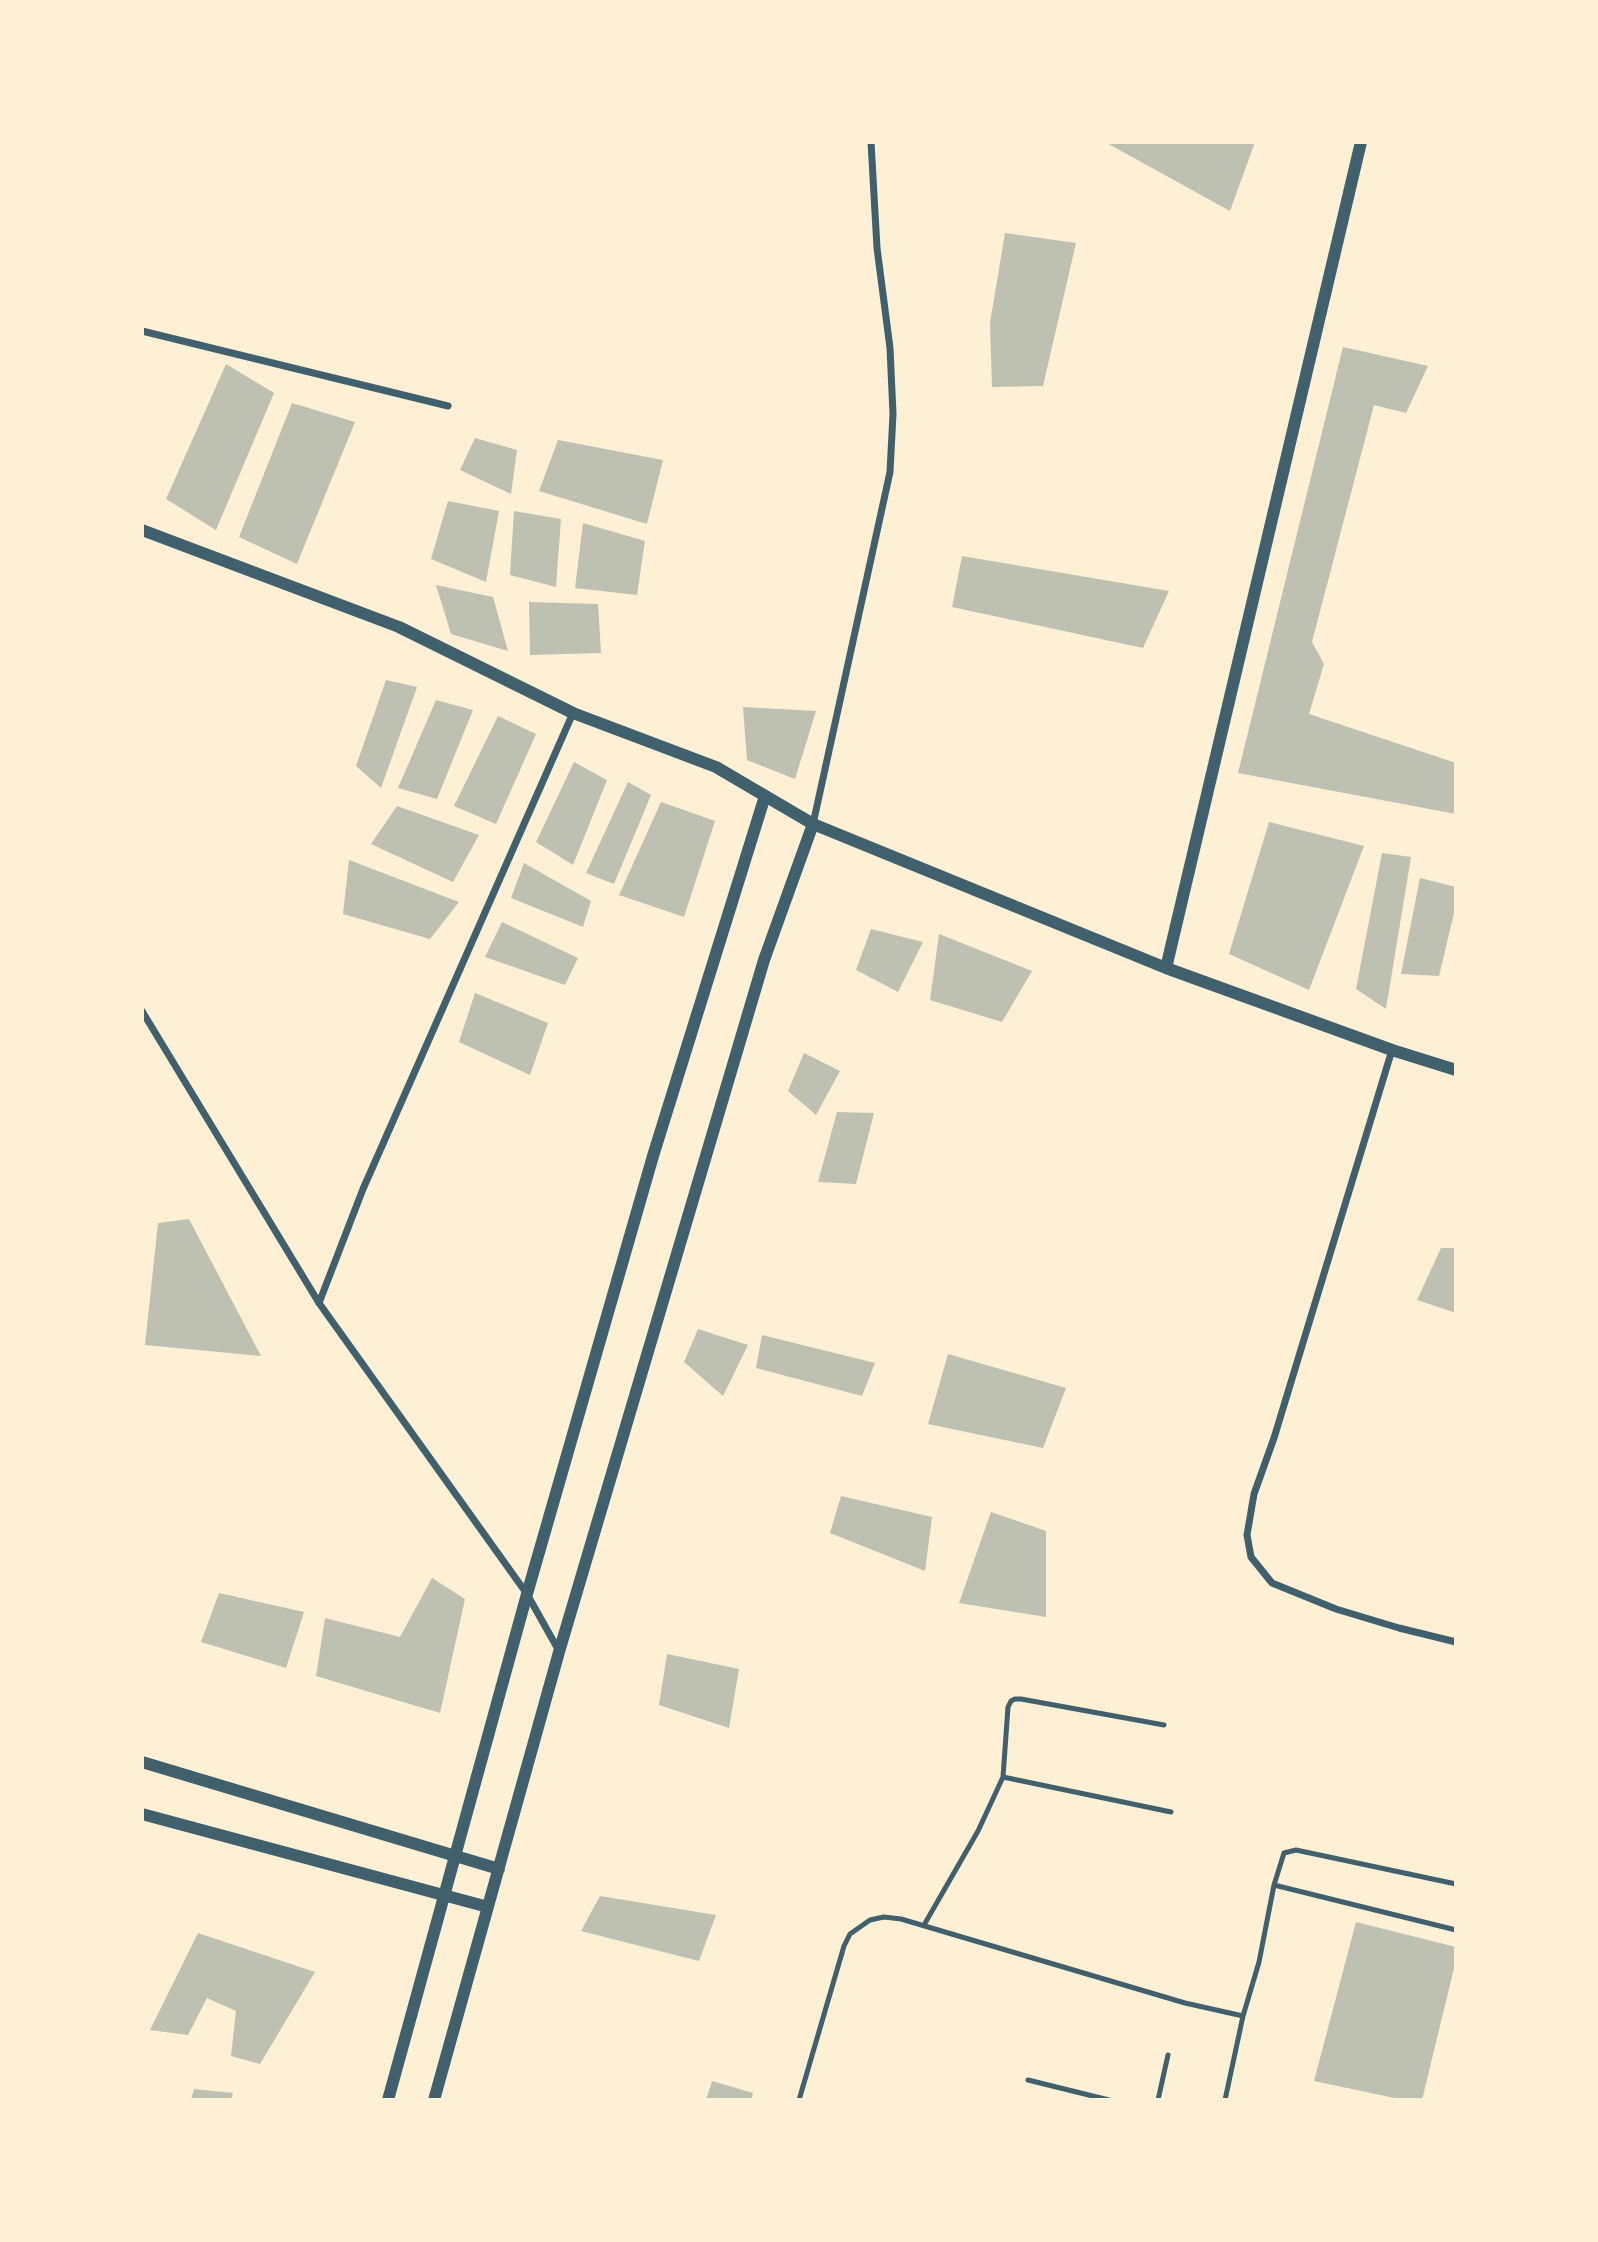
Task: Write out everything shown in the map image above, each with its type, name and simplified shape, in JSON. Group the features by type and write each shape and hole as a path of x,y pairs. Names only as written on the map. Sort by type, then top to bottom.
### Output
{"street":[{"path":"434,2100 559,1652 764,960 813,824 890,472 893,414 890,348 877,248 871,142"},
{"path":"1166,968 1361,142"},
{"path":"142,331 449,405"},
{"path":"142,530 399,627 573,713 716,767 813,824 1166,968 1392,1050 1456,1070"},
{"path":"319,1303 363,1189 573,713"},
{"path":"388,2100 527,1594 653,1156 765,796"},
{"path":"142,1011 319,1303 527,1594 559,1652"},
{"path":"1392,1050 1274,1438 1254,1493 1247,1535 1251,1557 1272,1583 1336,1609 1456,1642"},
{"path":"142,1762 499,1869"},
{"path":"142,1814 488,1907"}],"lane":[{"path":"924,1925 978,1830 1003,1777 1009,1707 1015,1699 1164,1725"},
{"path":"1003,1777 1171,1812"},
{"path":"1225,2100 1243,2016 1259,1962 1274,1885 1284,1853 1296,1850 1456,1884"},
{"path":"1274,1885 1456,1930"},
{"path":"799,2100 844,1946 850,1934 870,1920 884,1917 924,1925 1185,2003 1243,2016"},
{"path":"1158,2100 1168,2055"},
{"path":"1028,2080 1109,2100"}],"building":[{"path":"1105,142 1255,142 1230,211"},
{"path":"1005,233 1076,243 1043,386 992,387 990,323"},
{"path":"1343,347 1428,366 1406,413 1374,405 1312,642 1324,664 1309,714 1456,763 1456,814 1238,773"},
{"path":"226,364 274,393 216,530 166,499"},
{"path":"292,403 355,422 297,564 239,537"},
{"path":"475,438 517,450 511,494 460,470"},
{"path":"558,440 663,460 647,524 539,491"},
{"path":"448,501 499,511 486,582 431,559"},
{"path":"514,511 561,519 556,587 510,575"},
{"path":"583,523 645,541 637,595 575,588"},
{"path":"962,556 1169,591 1143,648 952,607"},
{"path":"436,585 493,597 508,651 451,634"},
{"path":"529,602 598,604 601,653 530,655"},
{"path":"386,680 417,687 381,788 356,766"},
{"path":"436,700 473,710 437,799 398,788"},
{"path":"743,707 816,711 795,779 747,760"},
{"path":"498,716 536,734 496,824 454,806"},
{"path":"574,762 607,780 573,865 536,842"},
{"path":"628,782 651,795 614,884 586,873"},
{"path":"661,802 715,821 684,917 619,895"},
{"path":"397,806 479,835 453,882 371,844"},
{"path":"1269,822 1364,846 1309,990 1229,954"},
{"path":"1382,853 1411,857 1386,1009 1356,989"},
{"path":"349,860 459,902 430,939 343,914"},
{"path":"524,863 591,901 583,927 511,898"},
{"path":"1420,878 1456,887 1456,905 1439,976 1401,974"},
{"path":"502,922 578,958 565,985 485,957"},
{"path":"871,929 923,942 898,992 856,970"},
{"path":"939,934 1032,971 1002,1022 930,1000"},
{"path":"475,993 548,1023 530,1075 459,1042"},
{"path":"804,1053 840,1071 816,1115 788,1091"},
{"path":"837,1112 874,1113 856,1184 818,1182"},
{"path":"189,1219 261,1356 145,1345 158,1223"},
{"path":"1441,1248 1456,1248 1456,1313 1417,1300"},
{"path":"698,1329 748,1345 723,1396 684,1362"},
{"path":"762,1335 875,1363 862,1396 756,1368"},
{"path":"948,1354 1066,1388 1043,1448 928,1424"},
{"path":"841,1496 932,1517 925,1571 830,1533"},
{"path":"991,1512 1046,1531 1046,1617 959,1603"},
{"path":"432,1578 465,1599 440,1713 316,1676 325,1618 400,1637"},
{"path":"219,1593 304,1612 286,1668 201,1642"},
{"path":"667,1654 739,1669 729,1728 659,1705"},
{"path":"600,1896 716,1915 699,1961 581,1931"},
{"path":"1356,1922 1456,1947 1456,1960 1422,2100 1404,2100 1314,2081"},
{"path":"198,1933 315,1972 260,2064 231,2056 236,2011 207,1998 188,2035 150,2030"},
{"path":"712,2081 753,2093 751,2100 706,2100"},
{"path":"194,2089 233,2093 231,2100 191,2100"}]}
